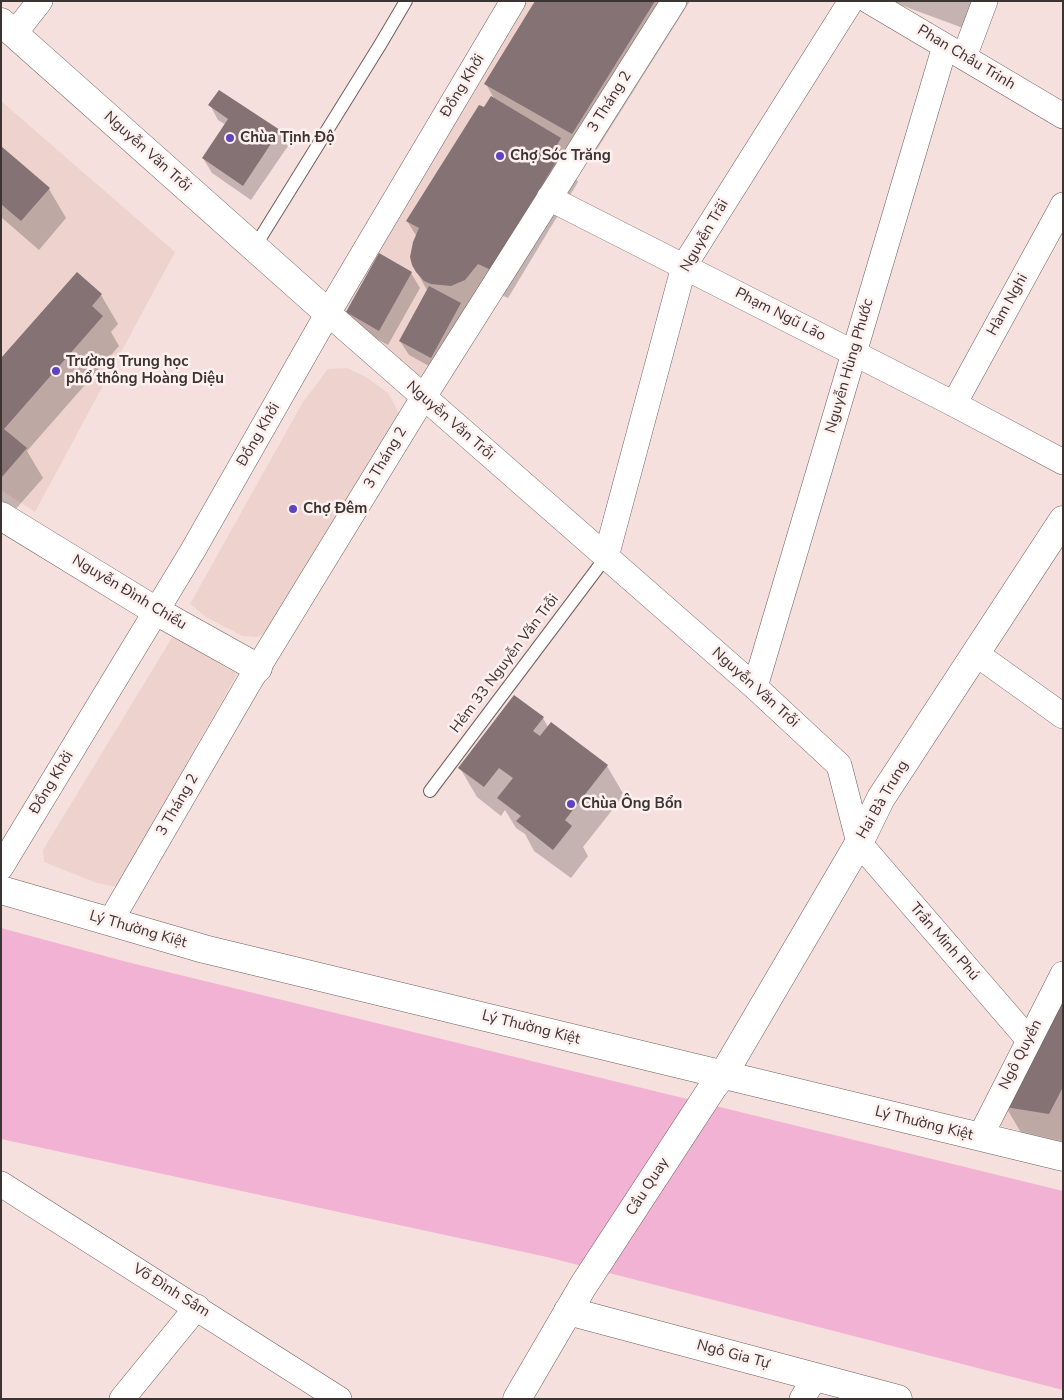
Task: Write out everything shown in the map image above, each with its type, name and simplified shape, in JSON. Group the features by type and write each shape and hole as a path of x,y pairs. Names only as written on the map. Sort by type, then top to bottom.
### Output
{"street":[{"path":"8,28 40,1"},
{"name":"Đồng Khởi","path":"1,867 192,552 328,313 513,1"},
{"name":"3 Tháng 2","path":"110,922 258,668 423,398 674,1"},
{"name":"Nguyễn Trãi","path":"606,556 684,266 851,1"},
{"name":"Phan Châu Trinh","path":"869,1 1063,116"},
{"name":"Nguyễn Hùng Phước","path":"755,687 854,353 955,52 985,1"},
{"name":"Nguyễn Văn Trỗi","path":"8,28 423,398 755,687 839,765 859,843"},
{"name":"Phạm Ngũ Lão","path":"549,198 954,404 1063,462"},
{"name":"Hàm Nghi","path":"954,404 1063,205"},
{"name":"Nguyễn Đình Chiểu","path":"1,516 156,611 258,668"},
{"name":"Hai Bà Trưng","path":"718,1081 859,843 881,798 1063,520"},
{"path":"975,653 1063,716"},
{"name":"Trần Minh Phú","path":"859,843 1029,1040"},
{"name":"Lý Thường Kiệt","path":"1,890 204,949 718,1081 980,1137 1063,1157"},
{"name":"Ngô Quyền","path":"980,1137 1063,974"},
{"name":"Cầu Quay","path":"517,1399 583,1286 718,1081"},
{"name":"Võ Đình Sâm","path":"1,1184 339,1399"},
{"path":"122,1399 196,1307"},
{"name":"Ngô Gia Tự","path":"568,1311 808,1388 898,1399"}],"lane":[{"path":"254,248 406,1"},
{"name":"Hẻm 33 Nguyễn Văn Trỗi","path":"430,791 606,556"}],"shaded area":[{"name":"Chợ Sóc Trăng","path":"524,1 666,1 427,387 337,310"},
{"name":"Trường Trung học phổ thông Hoàng Diệu","path":"1,101 175,252 35,512 1,490"},
{"name":"Chợ Đêm","path":"347,368 366,377 388,393 399,413 271,630 257,637 243,636 206,617 190,604 303,402 328,369"},
{"path":"173,636 237,674 117,887 97,883 44,862 43,850"},
{"path":"1,928 127,962 1063,1191 1063,1390 547,1257 1,1139"},
{"path":"1063,991 1063,1141 996,1125"}],"building":[{"path":"535,1 655,1 572,134 484,84"},
{"path":"219,90 280,130 243,186 202,158 228,119 208,105"},
{"path":"491,96 561,138 556,147 562,152 491,270 478,264 465,280 451,286 431,284 424,281 412,265 410,257 413,242 419,228 406,221 479,105 484,107"},
{"path":"1,146 50,188 21,221 1,204"},
{"path":"379,253 412,272 379,331 346,312"},
{"path":"77,272 102,294 92,306 103,316 4,429 27,448 1,478 1,358"},
{"path":"429,286 461,303 431,358 399,341"},
{"path":"514,695 544,717 533,731 540,736 551,722 608,765 565,820 572,826 553,850 516,821 521,816 497,798 513,778 499,768 484,787 458,768"},
{"path":"1063,996 1063,1087 1049,1114 1005,1107"}],"place":[{"name":"Chùa Tịnh Độ","path":"230,138"},
{"name":"Chợ Sóc Trăng","path":"500,156"},
{"name":"Trường Trung học phổ thông Hoàng Diệu","path":"56,371"},
{"name":"Chợ Đêm","path":"293,509"},
{"name":"Chùa Ông Bổn","path":"571,804"}]}
